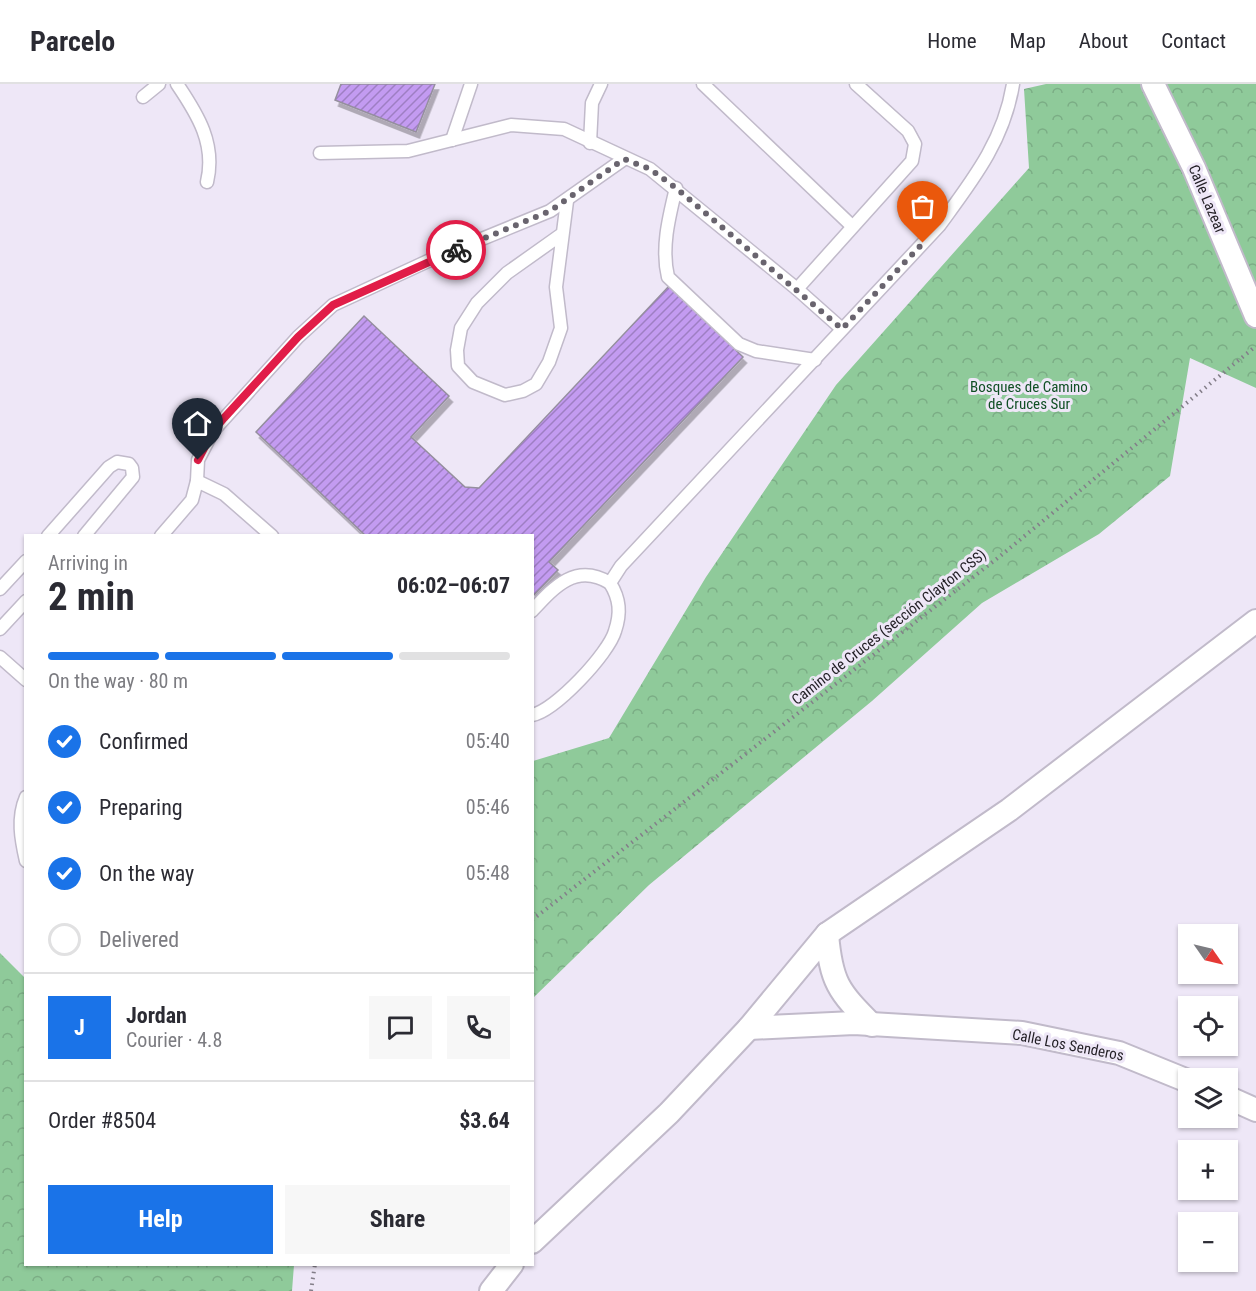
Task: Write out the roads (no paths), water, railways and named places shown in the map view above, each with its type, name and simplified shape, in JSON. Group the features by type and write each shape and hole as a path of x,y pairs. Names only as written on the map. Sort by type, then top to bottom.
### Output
{"street":[{"name":"Calle Lazear","path":"1154,84 1194,168 1256,316"},
{"path":"534,1240 669,1113 749,1028 827,934 1009,810 1256,621"},
{"path":"827,934 830,970 843,996 872,1024"},
{"name":"Calle Los Senderos","path":"749,1028 872,1024 1022,1034 1119,1053 1178,1077"},
{"path":"1238,1102 1256,1110"},
{"path":"491,1291 510,1266"}],"lane":[{"path":"143,97 159,84"},
{"path":"177,84 198,116 206,136 211,166 207,182"},
{"path":"452,140 471,84"},
{"path":"590,143 592,103 601,84"},
{"path":"703,84 852,226"},
{"path":"797,289 912,161 915,144 908,131 856,84"},
{"path":"610,583 621,566 939,226 978,174 1008,114 1013,84"},
{"path":"320,153 408,151 511,125 564,129 624,159 650,169 676,188 842,329"},
{"path":"163,534 192,500 197,481 198,460 213,431 298,337 333,305 428,261 550,211 624,159"},
{"path":"676,188 667,227 668,277 739,344 756,351 815,360"},
{"path":"562,234 507,273 477,303 461,328 457,350 458,366 474,382 505,396 524,391 536,384 556,349 561,328 556,287 567,201"},
{"path":"50,534 109,467 117,462 129,464 133,477 86,534"},
{"path":"197,481 225,494 267,534"},
{"path":"0,589 24,563"},
{"path":"534,609 556,584 568,578 598,576 610,583 618,596 620,611 615,634 575,683 551,707 534,714"},
{"path":"0,629 24,603"},
{"path":"0,657 24,678"},
{"path":"24,802 21,810 21,827 24,847"}],"park label":[{"name":"Bosques de Camino de Cruces Sur","path":"1029,396"}]}
